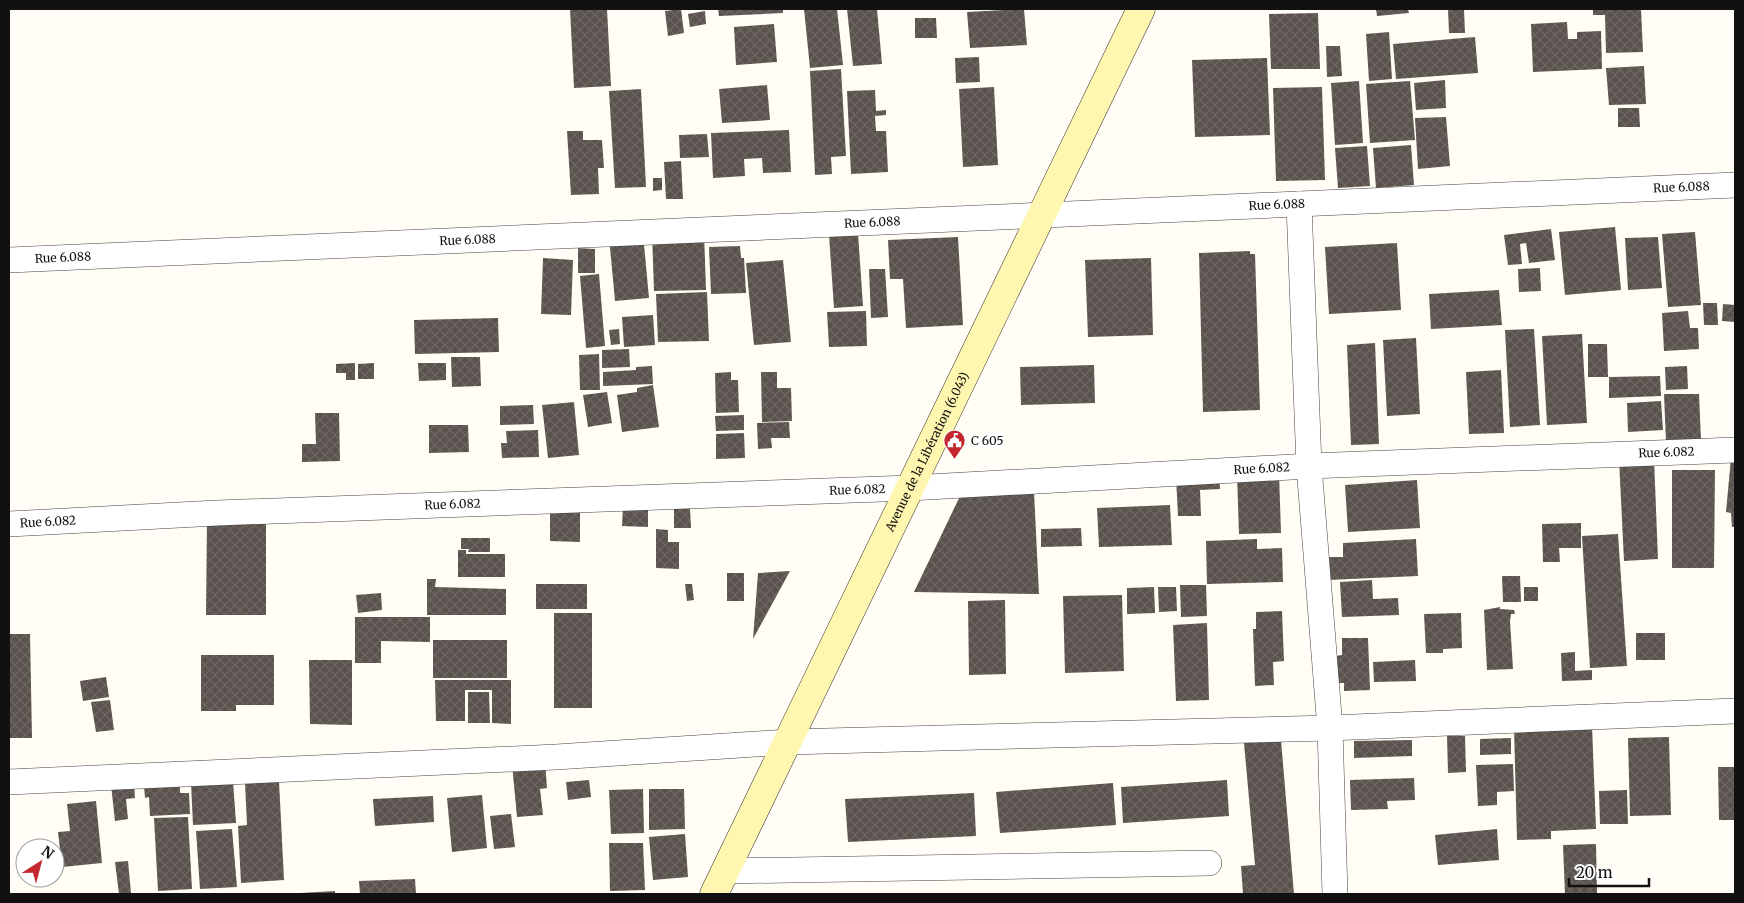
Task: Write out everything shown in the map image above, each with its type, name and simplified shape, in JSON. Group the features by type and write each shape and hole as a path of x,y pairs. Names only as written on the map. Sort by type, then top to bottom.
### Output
{"main road":[{"name":"Avenue de la Libération (6.043)","path":"720,883 1040,215 1141,9"}],"street":[{"name":"Rue 6.088","path":"9,260 1735,185"},
{"path":"1299,204 1309,466 1330,728 1335,894"},
{"name":"Rue 6.082","path":"9,524 217,513 910,488 1309,466 1735,450"},
{"path":"9,782 556,757 788,742 1330,728 1735,712"},
{"path":"720,883 1209,863"}],"building":[{"path":"570,9 607,9 611,86 574,88"},
{"path":"681,9 684,33 668,36 665,11"},
{"path":"718,9 783,9 783,13 719,16"},
{"path":"804,9 837,9 843,65 810,68"},
{"path":"847,9 877,9 882,64 853,66"},
{"path":"1024,9 1027,45 970,48 967,12"},
{"path":"1376,9 1408,9 1409,13 1377,16"},
{"path":"1448,9 1464,9 1465,33 1449,33"},
{"path":"1593,9 1641,9 1643,52 1606,53 1605,15 1593,15"},
{"path":"705,11 706,24 690,27 688,14"},
{"path":"1318,13 1320,69 1271,69 1269,14"},
{"path":"915,18 936,18 937,38 915,38"},
{"path":"1567,22 1568,39 1577,39 1577,32 1601,31 1602,69 1533,72 1531,24"},
{"path":"774,24 777,62 736,65 734,27"},
{"path":"1389,32 1392,79 1369,81 1366,34"},
{"path":"1475,37 1478,73 1396,79 1393,44"},
{"path":"1326,46 1340,46 1342,76 1327,77"},
{"path":"979,57 980,82 956,83 955,58"},
{"path":"1267,58 1270,135 1195,137 1192,60"},
{"path":"1644,66 1646,104 1609,105 1606,68"},
{"path":"841,69 846,156 831,157 832,174 815,175 810,71"},
{"path":"1445,80 1446,108 1416,110 1414,83"},
{"path":"1359,81 1363,143 1335,145 1331,83"},
{"path":"1410,81 1415,140 1370,143 1366,84"},
{"path":"767,85 770,120 722,123 719,89"},
{"path":"994,87 998,165 963,167 959,89"},
{"path":"1322,87 1325,180 1276,181 1273,88"},
{"path":"641,89 646,187 615,188 609,91"},
{"path":"875,90 876,111 886,110 886,115 875,116 876,131 886,131 888,172 851,174 847,91"},
{"path":"1618,108 1639,108 1640,127 1618,127"},
{"path":"1446,117 1450,166 1418,169 1415,118"},
{"path":"789,130 791,172 763,173 762,158 744,159 745,176 713,178 711,133"},
{"path":"567,131 583,131 583,140 602,140 604,168 598,168 599,194 571,195"},
{"path":"707,134 709,157 680,158 679,135"},
{"path":"1411,145 1414,185 1376,188 1373,148"},
{"path":"1367,146 1370,186 1338,188 1335,148"},
{"path":"681,161 683,199 666,199 664,162"},
{"path":"653,178 662,178 662,190 653,191"},
{"path":"1615,227 1621,290 1565,295 1559,232"},
{"path":"1551,229 1555,260 1529,263 1526,243 1520,244 1522,264 1508,265 1504,235"},
{"path":"704,232 706,290 654,291 652,233"},
{"path":"1695,232 1701,305 1668,307 1662,234"},
{"path":"858,233 863,306 834,308 829,235"},
{"path":"643,234 649,298 615,301 609,237"},
{"path":"958,237 963,325 906,328 903,279 890,279 888,240"},
{"path":"1658,237 1662,288 1628,290 1625,238"},
{"path":"1397,243 1401,310 1329,314 1325,247"},
{"path":"740,246 741,258 744,258 746,293 711,294 709,247"},
{"path":"578,248 595,249 595,273 578,273"},
{"path":"1250,251 1250,254 1255,254 1260,410 1203,412 1199,253"},
{"path":"543,258 573,260 571,315 541,314"},
{"path":"1151,258 1153,335 1088,337 1085,260"},
{"path":"783,260 791,342 754,345 746,263"},
{"path":"1540,268 1541,291 1519,292 1518,269"},
{"path":"869,269 885,269 888,317 871,318"},
{"path":"599,274 605,346 586,348 580,276"},
{"path":"1499,290 1502,325 1431,329 1429,294"},
{"path":"707,292 709,341 658,342 656,294"},
{"path":"1703,303 1717,303 1718,325 1704,325"},
{"path":"1723,304 1735,305 1735,322 1722,321"},
{"path":"866,311 867,346 829,347 827,312"},
{"path":"1688,311 1690,328 1698,328 1699,349 1664,351 1662,313"},
{"path":"653,315 655,345 624,347 622,317"},
{"path":"498,318 499,352 415,354 414,320"},
{"path":"619,329 620,344 611,345 609,330"},
{"path":"1534,329 1540,425 1510,427 1505,330"},
{"path":"1582,334 1587,423 1547,425 1542,336"},
{"path":"1416,338 1420,414 1387,416 1383,340"},
{"path":"1375,343 1379,444 1351,445 1347,345"},
{"path":"1588,344 1607,344 1608,377 1588,377"},
{"path":"629,349 630,367 602,368 602,350"},
{"path":"599,354 600,390 580,390 579,355"},
{"path":"451,357 480,357 481,386 452,387"},
{"path":"355,363 355,380 346,380 346,373 336,373 336,364"},
{"path":"374,363 374,379 358,379 358,364"},
{"path":"418,363 446,363 446,380 419,381"},
{"path":"1094,365 1095,403 1021,405 1020,367"},
{"path":"652,366 653,384 603,386 603,372 636,370 636,367"},
{"path":"1687,366 1688,389 1666,390 1665,367"},
{"path":"1501,370 1504,433 1469,434 1466,372"},
{"path":"731,372 731,380 738,380 739,412 716,413 715,373"},
{"path":"761,372 777,372 777,388 791,388 792,421 762,422"},
{"path":"1660,376 1661,396 1609,398 1609,377"},
{"path":"653,385 659,427 622,432 617,395 637,392 637,388"},
{"path":"607,392 612,423 588,427 583,395"},
{"path":"1664,394 1699,394 1701,441 1666,442"},
{"path":"1661,401 1663,430 1628,432 1627,403"},
{"path":"574,402 579,455 548,458 542,405"},
{"path":"533,405 534,424 500,425 500,406"},
{"path":"315,413 339,413 340,461 302,462 302,444 316,444"},
{"path":"744,415 744,430 716,431 715,416"},
{"path":"789,422 790,438 771,438 772,448 758,449 757,423"},
{"path":"429,425 468,425 469,452 429,453"},
{"path":"538,430 539,457 502,458 501,443 507,443 506,431"},
{"path":"744,433 745,458 716,459 716,434"},
{"path":"1731,458 1735,458 1735,527 1732,527 1731,513 1726,512"},
{"path":"1619,459 1654,459 1658,559 1624,561"},
{"path":"1672,470 1715,470 1714,568 1672,568"},
{"path":"1279,473 1281,533 1239,534 1237,475"},
{"path":"1219,475 1220,489 1200,490 1201,516 1178,516 1176,477"},
{"path":"1417,480 1420,528 1348,532 1345,485"},
{"path":"1034,492 1039,594 914,592 961,494"},
{"path":"623,505 648,505 648,527 622,526"},
{"path":"1170,505 1172,545 1099,547 1097,508"},
{"path":"674,508 690,508 691,528 674,528"},
{"path":"550,512 580,512 580,542 550,541"},
{"path":"207,519 266,519 266,615 206,615"},
{"path":"1581,523 1581,548 1559,548 1560,562 1543,562 1542,524"},
{"path":"1081,528 1082,546 1041,547 1041,529"},
{"path":"656,529 668,530 668,542 679,542 679,569 656,568"},
{"path":"1618,534 1627,666 1590,668 1582,536"},
{"path":"461,538 490,538 490,552 468,552 469,549 461,549"},
{"path":"1257,539 1257,549 1282,548 1283,582 1207,584 1206,541"},
{"path":"1416,539 1418,576 1327,580 1325,557 1343,557 1343,543"},
{"path":"458,550 466,550 466,554 505,554 505,577 458,577"},
{"path":"790,571 753,639 758,573"},
{"path":"727,573 744,573 744,601 727,601"},
{"path":"1502,576 1520,576 1521,602 1503,602"},
{"path":"427,579 436,579 435,587 506,589 506,615 427,615"},
{"path":"1372,580 1373,599 1398,598 1399,615 1342,617 1340,582"},
{"path":"536,584 587,584 587,609 536,609"},
{"path":"685,584 692,584 694,600 687,601"},
{"path":"1180,585 1206,585 1207,616 1181,617"},
{"path":"1154,587 1155,613 1127,614 1127,588"},
{"path":"1158,587 1176,587 1177,611 1159,612"},
{"path":"1524,587 1538,587 1538,601 1524,601"},
{"path":"381,593 382,610 358,613 356,595"},
{"path":"1122,595 1124,671 1065,673 1063,596"},
{"path":"1005,600 1006,674 969,675 968,601"},
{"path":"1500,607 1500,609 1514,610 1515,614 1511,614 1510,621 1513,669 1487,670 1484,610"},
{"path":"1282,611 1284,661 1273,662 1274,685 1255,686 1253,629 1256,629 1256,612"},
{"path":"554,613 592,613 592,708 554,708"},
{"path":"1461,613 1462,648 1443,649 1443,653 1426,653 1424,614"},
{"path":"355,617 430,617 430,642 381,641 381,663 355,663"},
{"path":"1207,623 1209,700 1176,701 1173,625"},
{"path":"1636,633 1665,633 1665,660 1636,660"},
{"path":"9,634 30,634 32,738 9,738"},
{"path":"1342,638 1368,638 1370,690 1344,691 1344,683 1337,683 1336,656 1342,655"},
{"path":"433,640 507,640 507,678 433,678"},
{"path":"1575,652 1575,671 1592,670 1592,680 1562,681 1561,653"},
{"path":"201,655 274,655 274,705 236,705 236,711 201,711"},
{"path":"309,660 352,660 352,725 310,724"},
{"path":"1415,660 1416,681 1374,682 1373,662"},
{"path":"106,677 109,697 83,701 80,681"},
{"path":"435,680 511,680 511,724 492,723 492,690 465,690 465,721 436,721"},
{"path":"468,692 489,692 490,723 468,723"},
{"path":"110,700 114,730 96,732 91,702"},
{"path":"1592,725 1596,829 1551,831 1551,839 1517,840 1514,727"},
{"path":"1447,736 1465,736 1466,772 1448,773"},
{"path":"1669,737 1671,815 1630,816 1628,738"},
{"path":"1511,738 1511,754 1480,755 1480,739"},
{"path":"1281,740 1294,894 1243,894 1241,866 1255,865 1244,743"},
{"path":"1412,740 1412,756 1354,758 1354,741"},
{"path":"545,761 547,788 540,789 543,815 517,817 512,764"},
{"path":"1513,764 1514,791 1497,792 1497,805 1478,806 1476,765"},
{"path":"1718,767 1735,767 1735,820 1719,820"},
{"path":"1414,778 1415,800 1387,801 1388,809 1351,810 1350,780"},
{"path":"589,780 591,797 568,800 566,782"},
{"path":"1227,780 1229,816 1123,823 1121,787"},
{"path":"233,781 236,823 193,825 191,783"},
{"path":"279,781 284,880 241,883 238,826 247,825 245,783"},
{"path":"134,783 135,798 126,799 128,819 115,821 111,785"},
{"path":"180,783 180,793 189,793 190,814 150,816 149,797 145,798 144,785"},
{"path":"1113,783 1116,825 1000,833 996,792"},
{"path":"643,789 644,833 611,834 609,790"},
{"path":"649,789 684,789 685,829 649,830"},
{"path":"1627,790 1628,824 1600,824 1599,791"},
{"path":"974,793 976,836 848,842 845,799"},
{"path":"482,795 487,848 452,852 447,798"},
{"path":"433,796 434,822 375,826 373,799"},
{"path":"96,801 102,863 65,867 65,838 59,838 58,832 70,831 67,804"},
{"path":"511,814 515,847 494,849 490,816"},
{"path":"188,817 192,889 158,891 154,818"},
{"path":"232,829 237,887 200,889 196,831"},
{"path":"1497,829 1499,860 1438,865 1435,835"},
{"path":"685,834 688,877 653,880 649,837"},
{"path":"609,843 643,843 645,890 610,891"},
{"path":"1596,844 1597,894 1565,894 1563,845"},
{"path":"128,861 131,893 119,894 115,862"},
{"path":"415,879 416,894 360,894 359,881"},
{"path":"335,891 335,894 300,894 300,893"}],"place":[{"name":"C 605","path":"955,460"}]}
